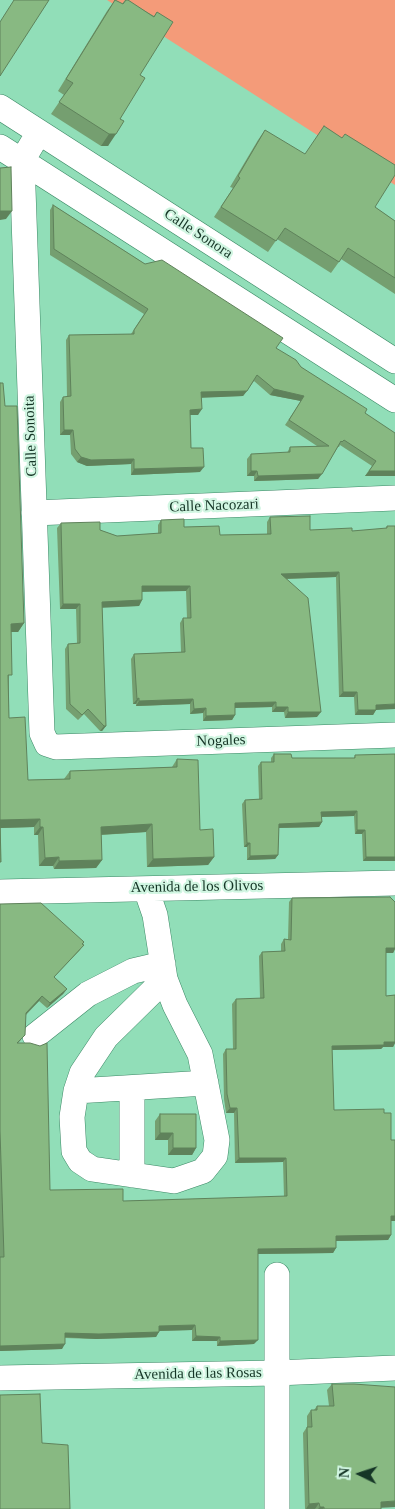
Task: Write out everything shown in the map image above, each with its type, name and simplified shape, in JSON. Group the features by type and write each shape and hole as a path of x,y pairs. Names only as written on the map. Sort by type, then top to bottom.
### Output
{"street":[{"name":"Calle Sonora","path":"0,107 395,360"},
{"path":"22,161 38,132"},
{"path":"0,147 395,400"},
{"name":"Calle Sonoita","path":"22,161 42,733 47,744"},
{"name":"Calle Nacozari","path":"34,513 395,498"},
{"name":"Nogales","path":"47,744 56,747 395,735"},
{"name":"Avenida de los Olivos","path":"0,892 395,883"},
{"path":"146,889 155,914 164,971 175,1005 200,1054 217,1140 215,1156 203,1171 174,1181 92,1169 80,1161 74,1152 72,1117 76,1091 82,1073 106,1037 164,971"},
{"path":"35,1036 88,994 133,971 164,971"},
{"path":"76,1091 206,1083"},
{"path":"132,1088 132,1175"},
{"path":"277,1275 277,1509"},
{"name":"Avenida de las Rosas","path":"0,1378 276,1373 395,1368"}],"shaded area":[{"path":"107,0 395,0 395,185"}],"building":[{"path":"14,0 49,0 0,76 0,22"},
{"path":"115,0 123,4 128,0 154,17 157,12 173,22 140,75 145,78 120,119 124,121 116,134 109,134 59,102 73,83 66,79"},
{"path":"324,126 342,138 345,134 395,165 395,175 375,207 395,221 395,278 348,248 339,262 285,228 276,241 221,207 240,178 238,176 265,130 305,154"},
{"path":"11,167 12,211 0,211 0,168"},
{"path":"53,205 145,264 162,260 283,338 276,348 296,360 301,367 367,409 365,413 395,433 395,471 369,471 376,461 344,440 341,441 322,474 258,476 257,471 251,471 251,454 290,452 290,447 329,446 289,420 304,396 274,389 257,375 247,391 201,392 202,409 190,410 191,448 203,448 204,467 134,469 134,459 91,460 81,457 75,449 73,430 64,430 63,397 71,396 69,335 134,334 134,330 148,309 54,249"},
{"path":"0,383 3,383 5,406 17,406 24,623 11,624 12,675 8,675 9,718 25,717 28,780 70,779 70,771 177,767 177,759 198,760 200,830 213,829 214,857 153,859 152,824 101,827 102,860 59,861 59,857 45,858 43,827 40,827 40,819 0,820"},
{"path":"310,516 310,530 352,528 352,531 395,526 395,704 376,705 376,710 358,710 357,692 343,692 339,572 281,574 308,598 321,712 288,712 288,707 276,707 276,702 235,703 235,715 206,716 206,708 194,709 193,699 139,701 139,698 137,699 134,654 185,652 183,618 191,618 190,586 142,586 142,600 102,602 106,726 88,709 82,715 70,704 68,644 80,643 80,604 63,604 61,523 100,522 100,530 117,536 161,533 161,520 184,519 184,527 219,526 220,535 271,534 270,517"},
{"path":"274,754 291,754 292,758 355,758 355,755 395,754 395,857 366,857 365,830 357,830 357,811 321,812 322,822 279,824 278,855 250,856 250,843 247,843 245,800 262,799 261,762 274,762"},
{"path":"0,823 1,862 0,862"},
{"path":"390,897 395,902 395,948 386,948 386,996 395,995 395,1042 384,1042 384,1045 332,1046 334,1110 384,1109 384,1113 391,1113 391,1140 395,1140 395,1216 391,1216 391,1235 336,1236 336,1248 258,1249 258,1340 220,1341 220,1337 196,1336 195,1325 159,1326 159,1332 65,1333 65,1344 0,1346 0,1257 4,1257 0,1131 0,904 41,903 84,942 82,944 84,945 54,977 67,989 50,1003 42,996 26,1013 25,1035 17,1043 30,1043 40,1046 47,1043 50,1190 123,1189 123,1201 287,1196 286,1158 239,1158 237,1108 230,1108 227,1094 226,1049 236,1049 236,999 264,998 262,952 285,951 284,939 291,940 292,898"},
{"path":"160,1114 196,1114 196,1148 173,1148 173,1133 160,1133"},
{"path":"332,1384 395,1387 395,1501 381,1502 381,1509 324,1509 324,1507 320,1507 319,1503 309,1504 307,1427 312,1427 311,1410 317,1410 317,1406 334,1406"},
{"path":"40,1394 42,1443 68,1445 70,1509 0,1509 0,1395"}]}
